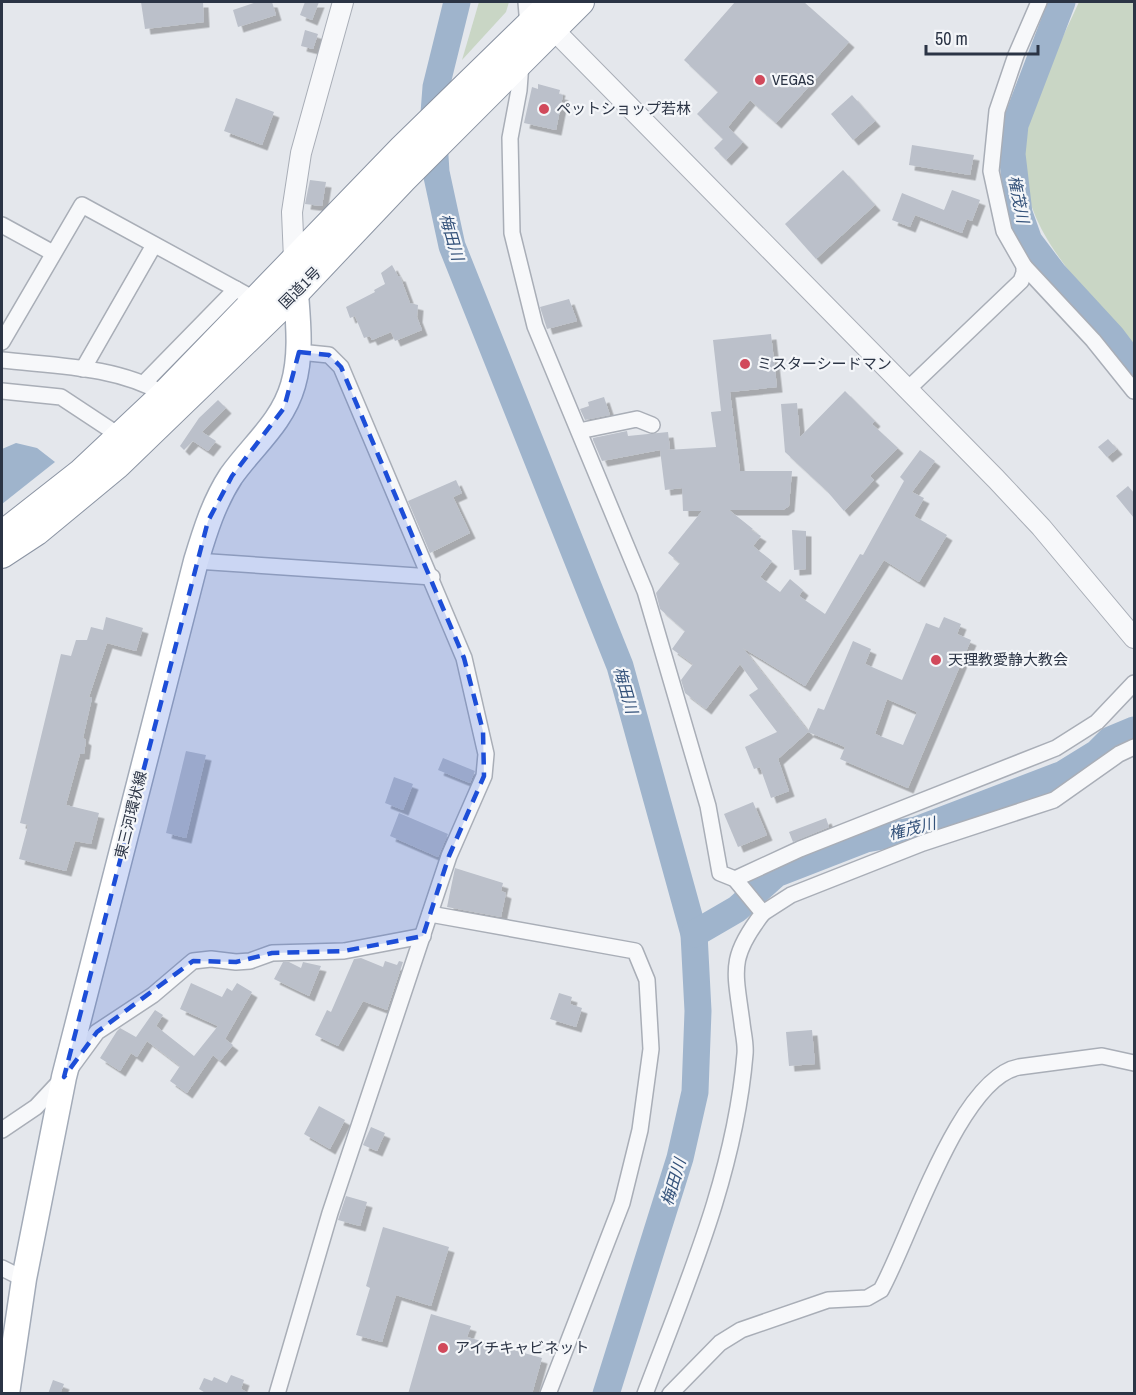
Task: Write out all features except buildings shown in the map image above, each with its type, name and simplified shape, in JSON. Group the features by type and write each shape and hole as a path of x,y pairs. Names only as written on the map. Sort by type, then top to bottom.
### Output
{"highway":[{"name":"国道1号","path":"2,534 81,472 120,436 154,388 246,294 294,260 402,148 531,31 581,2"},
{"name":"国道1号","path":"2,555 38,532 118,465 296,293 404,179 531,31"}],"main road":[{"name":"東三河環状線","path":"7,1394 24,1279 64,1077 196,561 208,521 222,491 284,408 294,384 299,352 294,260"}],"street":[{"path":"294,260 292,212 302,153 343,2"},
{"path":"1039,2 1016,55 997,111 991,171 1004,231 1024,266 1093,340 1134,391"},
{"path":"531,31 908,389 1041,527 1134,638"},
{"path":"531,31 510,138 512,233 535,326 645,591 708,806 720,873 736,881 762,911"},
{"path":"2,342 82,206 246,294"},
{"path":"2,225 53,253"},
{"path":"83,369 154,245"},
{"path":"908,389 1021,281 1024,266"},
{"path":"277,1394 330,1213 449,856 484,776 486,754 464,658 432,576 341,367 329,355 299,352"},
{"path":"2,360 83,369 154,388"},
{"path":"2,391 61,397 120,436"},
{"path":"579,431 637,419 652,425"},
{"path":"196,561 432,576"},
{"path":"736,881 800,849 1056,748 1097,722 1134,683"},
{"path":"645,1394 714,1211 729,1157 746,1052 735,965 748,933 762,911 791,895 923,843 1054,800 1119,754 1134,747"},
{"path":"430,914 635,951 647,980 651,1049 640,1130 622,1203 548,1394"},
{"path":"2,1130 36,1107 64,1077 97,1032 153,995 193,961 211,958 236,962 272,953 344,951 423,936"},
{"path":"670,1394 720,1343 741,1330 828,1300 867,1299 881,1290 951,1134 996,1076 1019,1066 1102,1056 1134,1063"},
{"path":"2,1268 24,1279"}],"highlighted area":[{"path":"299,352 329,355 341,367 464,658 483,731 484,776 449,856 423,936 344,951 272,953 236,962 193,961 97,1032 64,1077 208,521 232,476 284,408"}],"green space":[{"path":"479,2 509,2 506,12 462,60"},
{"path":"1079,2 1134,2 1134,354 1056,253 1034,214 1028,193 1025,146 1034,104 1045,74"}],"water":[{"path":"16,443 37,448 55,462 2,504 2,449"}],"waterway":[{"name":"梅田川","path":"457,2 436,87 433,126 436,172 452,246 620,666 694,934 698,1011 695,1092 680,1158 606,1394"},
{"name":"権茂川","path":"1062,2 1015,125 1012,154 1019,213 1029,241 1054,274 1112,337 1134,366"},
{"name":"権茂川","path":"694,934 737,909 776,874 866,839 916,830 1063,774 1097,753 1110,740 1134,730"}],"place":[{"name":"VEGAS","path":"760,80"},
{"name":"ペットショップ若林","path":"544,109"},
{"name":"ミスターシードマン","path":"745,364"},
{"name":"天理教愛静大教会","path":"936,660"},
{"name":"アイチキャビネット","path":"443,1348"}]}
